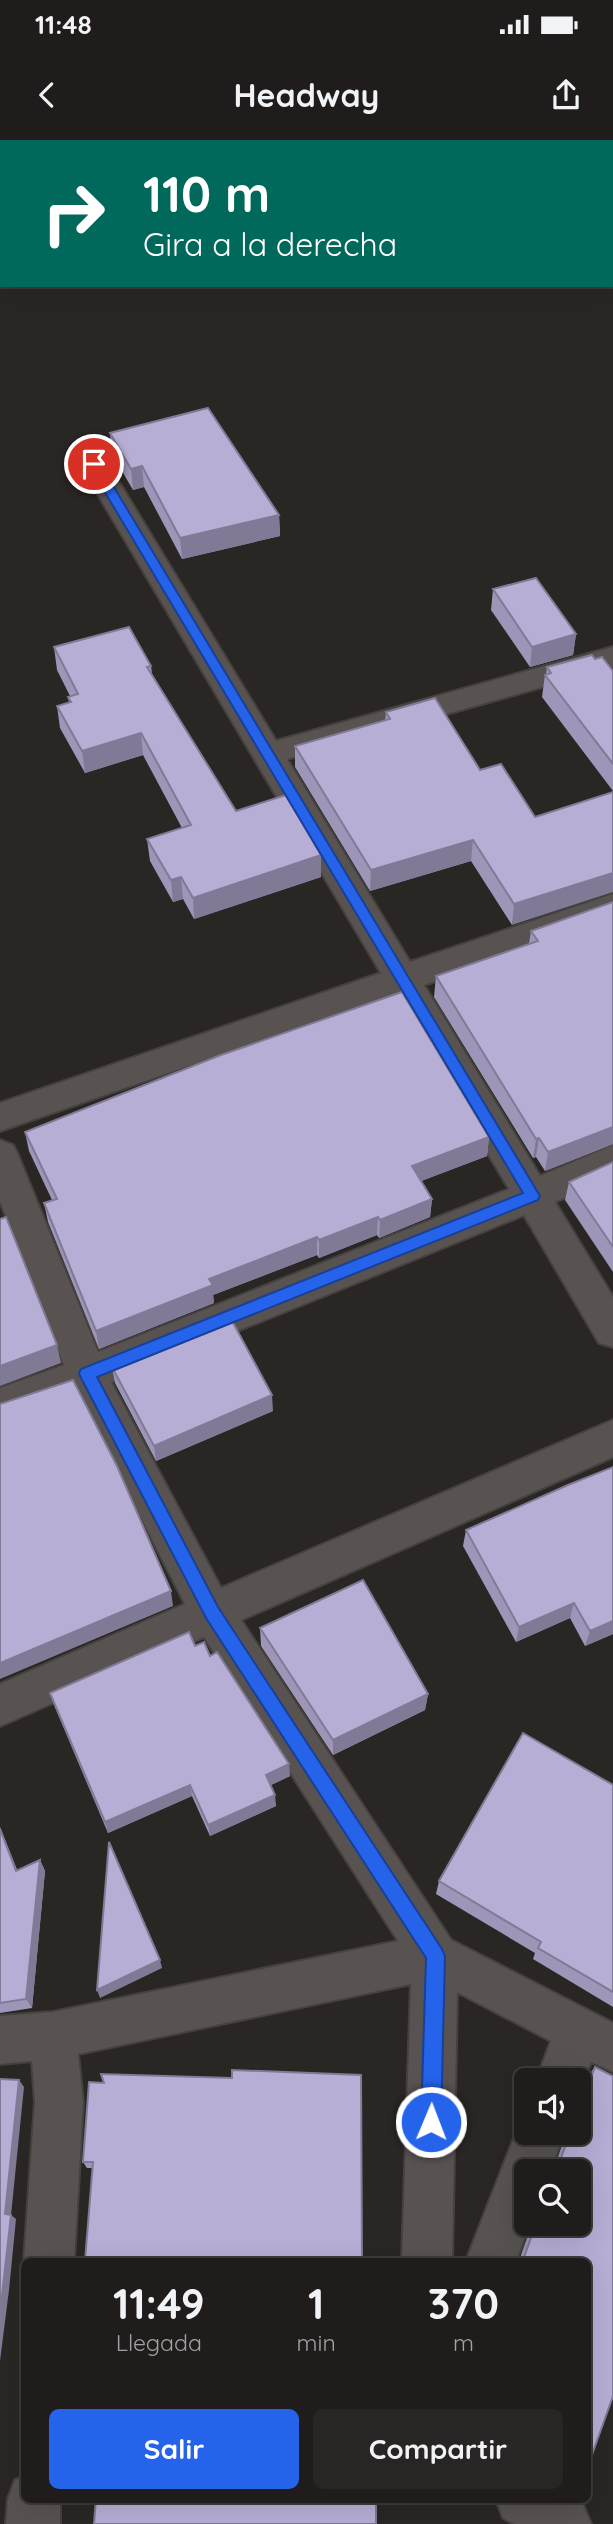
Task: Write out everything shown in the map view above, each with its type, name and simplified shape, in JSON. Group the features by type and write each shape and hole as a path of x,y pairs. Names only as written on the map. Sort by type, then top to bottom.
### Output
{"street":[{"path":"94,464 613,1331"},
{"path":"267,754 609,664"},
{"path":"0,1117 613,906"},
{"path":"0,1155 87,1374 212,1613 435,1956 596,2039 571,2068"},
{"path":"0,1405 87,1374 532,1196 613,1160"},
{"path":"0,1705 613,1438"},
{"path":"0,2040 53,2036 435,1956"},
{"path":"428,2258 435,1956"},
{"path":"49,2258 59,2102 53,2036"},
{"path":"492,2258 535,2145"},
{"path":"33,2524 34,2503"},
{"path":"529,2503 564,2524"}],"building":[{"path":"208,408 279,515 180,538 142,466 131,469 110,433"},
{"path":"536,578 576,634 532,647 493,589"},
{"path":"129,627 151,666 147,667 236,811 286,795 321,855 193,898 181,877 171,880 147,839 191,825 141,733 82,751 57,706 71,702 68,697 78,694 54,647"},
{"path":"592,655 595,659 602,657 613,671 613,764 545,675 551,673 547,667"},
{"path":"435,698 480,770 501,764 535,817 613,792 613,873 514,904 473,840 371,870 295,746 390,719 386,712"},
{"path":"613,902 613,1127 548,1152 539,1138 536,1139 436,976 538,941 531,931"},
{"path":"402,992 489,1137 412,1166 432,1199 380,1220 378,1217 319,1240 317,1237 209,1279 213,1285 96,1331 44,1203 57,1199 25,1132 221,1055"},
{"path":"613,1162 613,1247 569,1182"},
{"path":"6,1217 57,1345 0,1366 0,1219"},
{"path":"231,1319 272,1395 154,1446 112,1367"},
{"path":"73,1380 117,1466 171,1591 0,1663 0,1404"},
{"path":"613,1467 613,1621 590,1631 574,1603 519,1627 466,1530"},
{"path":"363,1580 428,1694 333,1740 260,1628"},
{"path":"189,1632 195,1646 204,1642 210,1656 217,1652 289,1764 266,1775 275,1795 208,1825 190,1785 105,1822 50,1693"},
{"path":"523,1733 613,1785 613,1992 538,1948 541,1942 439,1881"},
{"path":"0,1829 16,1871 40,1860 26,1999 0,2003"},
{"path":"109,1842 160,1960 97,1990"},
{"path":"595,2067 613,2076 613,2396 591,2458 591,2258 518,2258 524,2257 532,2236 591,2236 591,2159 561,2159 566,2145 591,2145 591,2076"},
{"path":"232,2070 361,2075 362,2258 85,2258 93,2162 83,2162 89,2082 104,2083 101,2074 232,2078"},
{"path":"0,2079 19,2080 5,2214 11,2215 0,2313"},
{"path":"96,2503 376,2503 376,2524 94,2524"}],"route":[{"path":"94,464 532,1196 87,1374 212,1613 435,1956 431,2122"}]}
